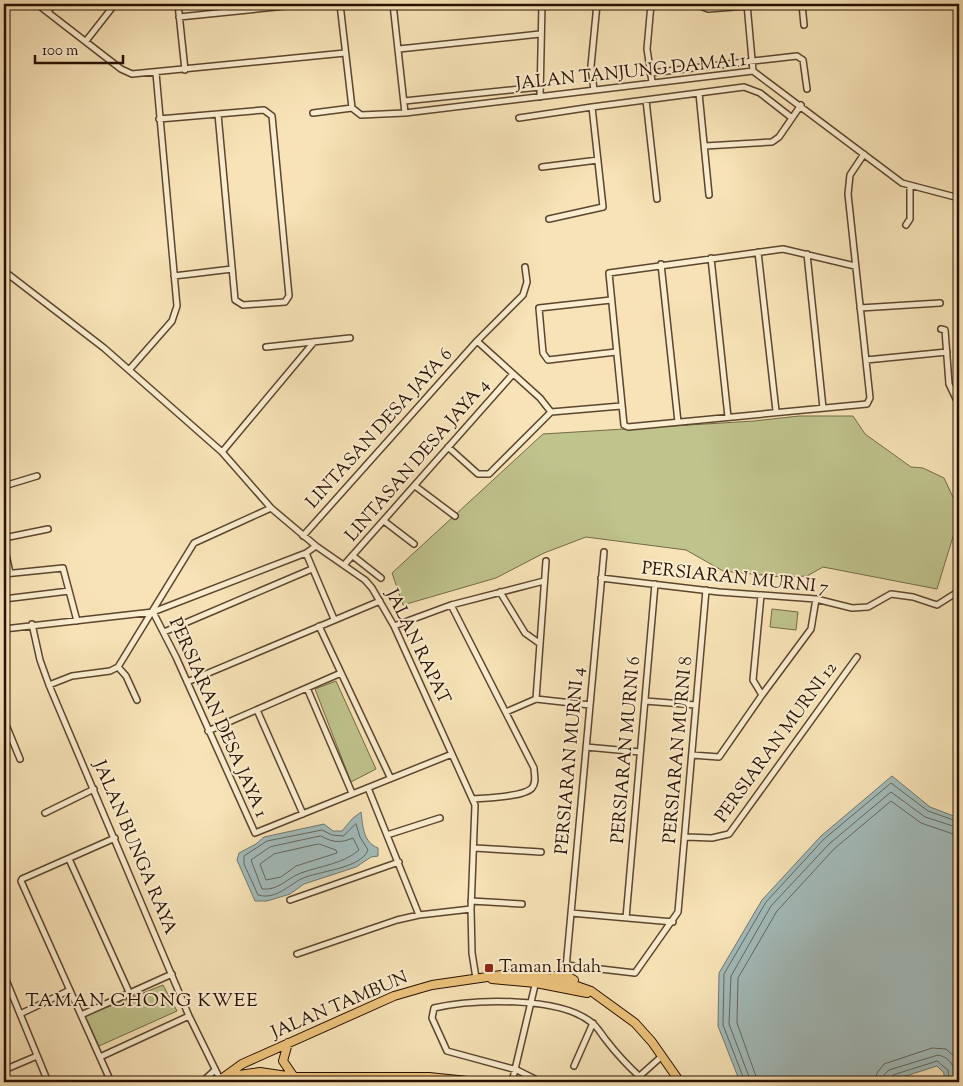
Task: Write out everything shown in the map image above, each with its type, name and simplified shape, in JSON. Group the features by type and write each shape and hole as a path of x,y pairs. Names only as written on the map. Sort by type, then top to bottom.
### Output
{"main road":[{"path":"538,978 561,976 566,968"},
{"path":"566,968 568,978 590,992"},
{"name":"JALAN TAMBUN","path":"221,1081 242,1064 394,996 432,985 508,974 570,982 590,992 635,1023 680,1082"},
{"path":"288,1043 283,1061 294,1077"},
{"path":"221,1081 249,1072 294,1077 429,1077 477,1082"}],"street":[{"path":"38,4 129,73 156,73 345,53"},
{"path":"48,12 53,4"},
{"path":"86,41 115,4"},
{"path":"178,4 185,70"},
{"path":"232,4 232,11"},
{"path":"179,17 306,4"},
{"path":"313,113 352,108 340,4"},
{"path":"393,4 405,113"},
{"path":"540,97 542,4"},
{"path":"594,90 591,66 597,4"},
{"path":"651,4 647,48 652,82"},
{"path":"694,4 708,9 747,5 753,71"},
{"path":"802,4 804,25"},
{"path":"957,4 959,18"},
{"path":"399,49 540,34"},
{"path":"650,73 795,56 801,58 807,89"},
{"name":"JALAN TANJUNG DAMAI 1","path":"352,108 361,115 405,113 753,71 802,105 864,154 910,186"},
{"path":"129,370 172,321 177,306 156,73"},
{"path":"404,101 540,87"},
{"path":"519,118 698,93 750,88 760,93 792,118"},
{"path":"698,93 705,146 708,195"},
{"path":"646,100 657,199"},
{"path":"705,146 772,142 779,137 802,105"},
{"path":"549,219 602,209 604,202 592,107"},
{"path":"159,119 264,110 273,118 289,296 284,302 242,305 235,300 218,114"},
{"path":"855,266 783,249 661,264 609,274 624,425 628,427 865,405 870,398 866,360 860,308 855,266 851,233 849,181 853,169 864,154"},
{"path":"542,167 598,160"},
{"path":"906,226 910,218 910,186 959,198"},
{"path":"758,252 776,412"},
{"path":"807,254 823,408"},
{"path":"711,258 728,418"},
{"path":"661,264 678,422"},
{"name":"LINTASAN DESA JAYA 6","path":"303,536 477,341 523,295 527,282 525,267"},
{"path":"174,276 232,269"},
{"name":"JALAN RAPAT","path":"4,271 84,332 129,370 222,452 271,508 316,546 365,580 380,600 394,626 473,799 476,815 471,901 472,953 480,978"},
{"path":"611,300 539,308 543,353 548,360 616,352"},
{"path":"860,308 940,303"},
{"path":"941,328 945,330 949,384 959,405"},
{"path":"266,347 350,338"},
{"path":"477,341 540,398 551,412"},
{"path":"222,452 314,342"},
{"path":"866,360 946,352"},
{"name":"LINTASAN DESA JAYA 4","path":"344,566 513,374"},
{"path":"448,447 478,474 489,474 551,412 621,406"},
{"path":"4,486 37,476"},
{"path":"415,486 455,516"},
{"path":"49,685 72,676 110,671 118,668 194,543 271,508"},
{"path":"384,520 414,544"},
{"path":"4,538 48,529"},
{"path":"4,544 10,573"},
{"path":"4,628 153,612 306,553 316,546"},
{"name":"PERSIARAN MURNI 4","path":"566,968 604,552"},
{"path":"306,553 334,619"},
{"path":"353,556 381,578"},
{"path":"536,699 546,561"},
{"path":"4,574 62,568 77,621"},
{"path":"164,632 312,569"},
{"name":"PERSIARAN MURNI 7","path":"601,578 706,590 816,599 852,608 864,608 891,594 913,597 937,605 959,591"},
{"path":"394,626 451,605 544,581"},
{"name":"PERSIARAN MURNI 6","path":"626,918 655,584"},
{"name":"PERSIARAN MURNI 8","path":"673,922 678,912 686,837 706,590"},
{"path":"4,599 69,591"},
{"path":"500,592 525,633 540,643"},
{"path":"761,595 753,680 762,695"},
{"path":"692,755 719,757 811,629 816,599"},
{"path":"187,682 380,600"},
{"path":"451,605 534,768 535,781 532,788 524,793 473,799"},
{"name":"PERSIARAN DESA JAYA 1","path":"153,612 187,682 254,832 257,834 303,814"},
{"name":"JALAN BUNGA RAYA","path":"32,624 40,660 49,685 189,1016 221,1081"},
{"path":"319,626 390,777"},
{"name":"PERSIARAN MURNI 12","path":"686,837 712,838 729,834 857,657"},
{"path":"118,668 126,676 137,700"},
{"path":"208,731 341,673"},
{"path":"307,688 352,793"},
{"path":"506,712 536,699 590,705"},
{"path":"645,700 696,704"},
{"path":"257,710 303,814 368,788 390,777 452,754"},
{"path":"4,720 20,759"},
{"path":"586,747 640,752"},
{"path":"368,788 419,915"},
{"path":"45,814 94,789"},
{"path":"387,835 440,818"},
{"path":"111,1082 21,881 115,838"},
{"path":"474,848 541,852"},
{"path":"69,860 129,992"},
{"path":"290,900 399,862"},
{"path":"471,901 522,904"},
{"path":"297,954 397,920 419,915 471,909"},
{"path":"571,912 673,922"},
{"path":"566,968 636,973 673,922"},
{"path":"81,1015 172,974"},
{"path":"4,975 48,1082"},
{"path":"512,1082 517,1070 538,978"},
{"path":"20,1014 70,990"},
{"path":"541,1082 517,1070 445,1049 432,1018 434,1008 480,1000 531,1003 572,1012 593,1023 623,1061 639,1076"},
{"path":"100,1057 189,1016"},
{"path":"574,1066 593,1023"},
{"path":"4,1070 37,1056"},
{"path":"633,1082 662,1056"},
{"path":"202,1082 215,1070"},
{"path":"308,1076 320,1082"},
{"path":"348,1082 356,1077"}],"green space":[{"path":"799,416 853,416 865,434 911,467 923,468 944,478 959,510 959,517 937,589 823,567 807,576 782,577 723,571 686,550 586,537 544,553 496,578 403,605 392,573 543,434 754,421"},
{"path":"772,609 798,612 796,630 770,627"},
{"path":"336,681 376,769 351,782 315,689"},
{"path":"163,985 177,1011 99,1046 85,1016"}],"water":[{"path":"892,776 930,807 959,818 959,1082 944,1082 944,1073 937,1066 887,1082 740,1082 718,1026 719,973 762,900 821,836"},
{"path":"361,812 365,833 369,842 378,848 378,856 371,857 356,867 304,884 290,894 267,901 255,901 237,860 239,853 256,844 264,837 324,824 333,831 342,831"}],"place":[{"name":"Taman Indah","path":"489,968"}],"district":[{"name":"TAMAN CHONG KWEE","path":"142,1001"}]}
